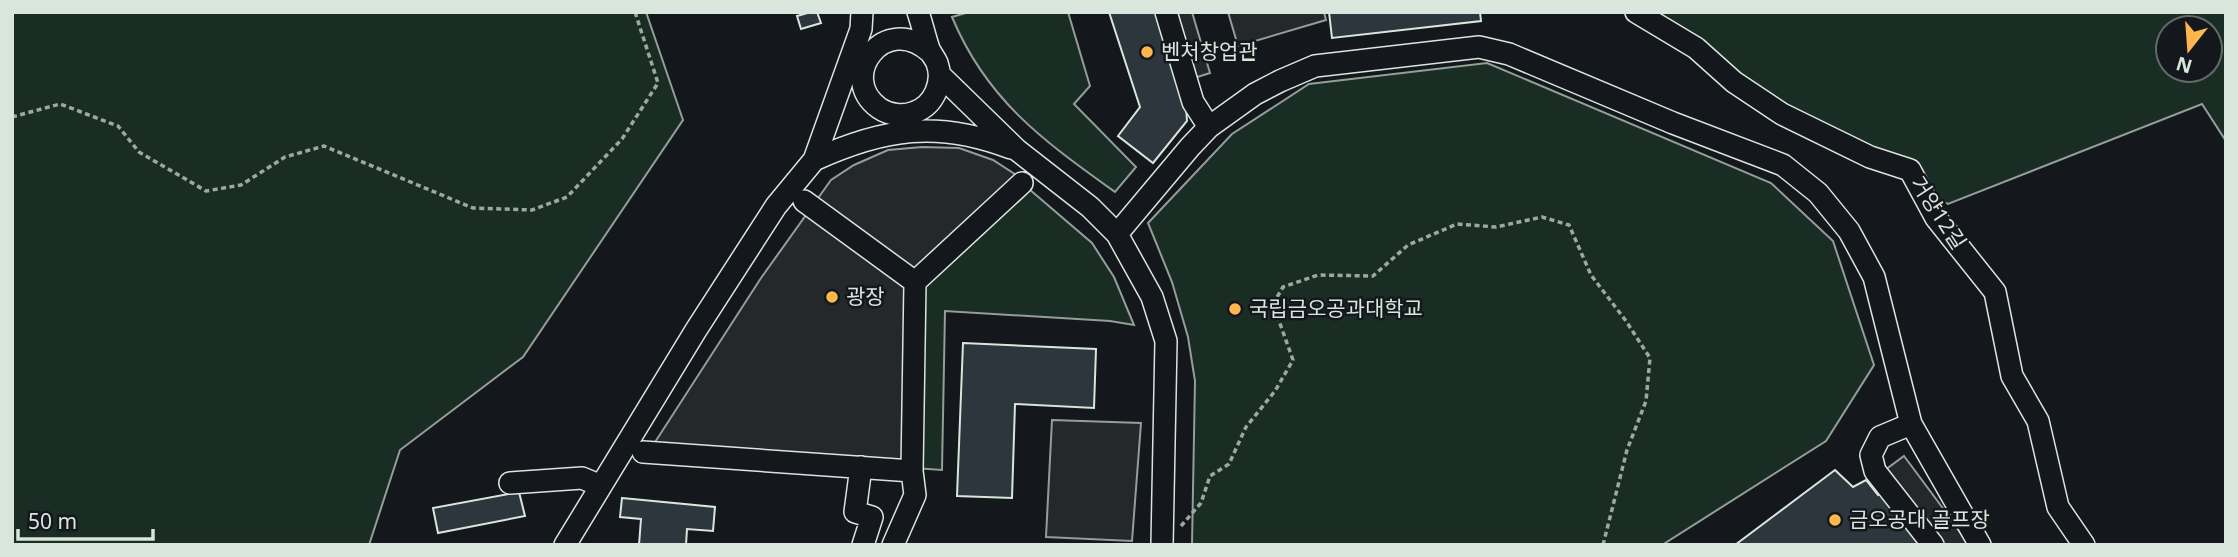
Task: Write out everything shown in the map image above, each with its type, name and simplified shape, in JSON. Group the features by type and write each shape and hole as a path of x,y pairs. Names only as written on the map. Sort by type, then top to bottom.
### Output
{"street":[{"path":"918,12 930,52"},
{"path":"1166,12 1193,102 1209,127"},
{"name":"거양12길","path":"1636,12 1696,48 1734,82 1782,114 1870,157 1910,170 1936,218 1995,292 2012,376 2038,421 2058,507 2084,545"},
{"path":"861,21 864,66 862,78 871,101 880,109 891,114 915,113 933,97 938,86 940,75 937,62 930,52 921,44 899,38 877,47 864,66"},
{"path":"565,545 696,330 776,206 814,160 861,21"},
{"path":"1117,234 1209,127 1255,94 1315,66 1479,47 1509,54 1783,165 1818,193 1849,231 1874,277 1911,424 1980,545"},
{"path":"940,75 1017,150 1090,207 1117,234 1152,296 1167,341 1162,545"},
{"path":"814,160 865,139 903,115"},
{"path":"865,139 919,130 956,132 1017,150"},
{"path":"893,545 915,495 912,471 915,282 1021,183"},
{"path":"804,201 915,282"},
{"path":"1911,424 1880,437 1871,455 1875,471 1933,545"},
{"path":"643,452 912,471"},
{"path":"862,467 855,512 872,517 863,545"},
{"path":"510,483 582,478 601,486"}],"path":[{"path":"12,117 60,104 118,126 139,152 206,191 241,185 285,157 324,146 473,208 532,210 566,197 622,139 657,83 635,12"},
{"path":"1179,528 1201,503 1210,476 1228,464 1246,427 1275,391 1293,359 1273,304 1283,287 1318,275 1373,276 1408,245 1457,224 1496,228 1542,217 1569,225 1591,275 1650,358 1646,401 1627,450 1603,545"}],"green space":[{"path":"12,12 646,12 683,120 523,357 400,450 369,545 12,545"},
{"path":"969,12 1068,12 1090,86 1074,104 1136,167 1115,192 1041,136 1000,96 966,47 952,17"},
{"path":"1631,12 2226,12 2226,141 2202,104 1948,204"},
{"path":"1487,63 1771,183 1833,241 1874,365 1826,441 1662,545 1192,545 1195,381 1188,337 1172,282 1148,223 1232,134 1309,84"},
{"path":"1029,189 1092,243 1114,277 1134,325 1110,321 945,311 942,470 914,468 921,283"}],"shaded area":[{"path":"1170,12 1192,12 1210,73 1191,79"},
{"path":"1228,12 1324,12 1326,20 1238,46"},
{"name":"광장","path":"959,148 993,160 1021,178 915,280 909,468 648,453 761,278 831,180 854,165 888,150"},
{"path":"1052,420 1141,423 1132,541 1046,537"},
{"path":"1904,456 1969,545 1921,545 1873,479"}],"building":[{"path":"817,12 821,23 801,29 797,16"},
{"name":"벤처창업관","path":"1109,12 1158,12 1185,92 1187,121 1153,163 1118,136 1140,107"},
{"path":"1329,12 1480,12 1481,21 1332,38"},
{"path":"963,343 1096,349 1094,408 1015,404 1012,498 957,496"},
{"name":"금오공대 골프장","path":"1835,470 1853,487 1866,480 1878,495 1882,493 1921,545 1735,545"},
{"path":"519,492 525,516 438,533 433,508"},
{"path":"622,498 715,507 713,531 687,529 686,545 639,545 641,519 620,517"}],"place":[{"name":"벤처창업관","path":"1147,52"},
{"name":"광장","path":"832,297"},
{"name":"국립금오공과대학교","path":"1235,309"},
{"name":"금오공대 골프장","path":"1835,520"}]}
